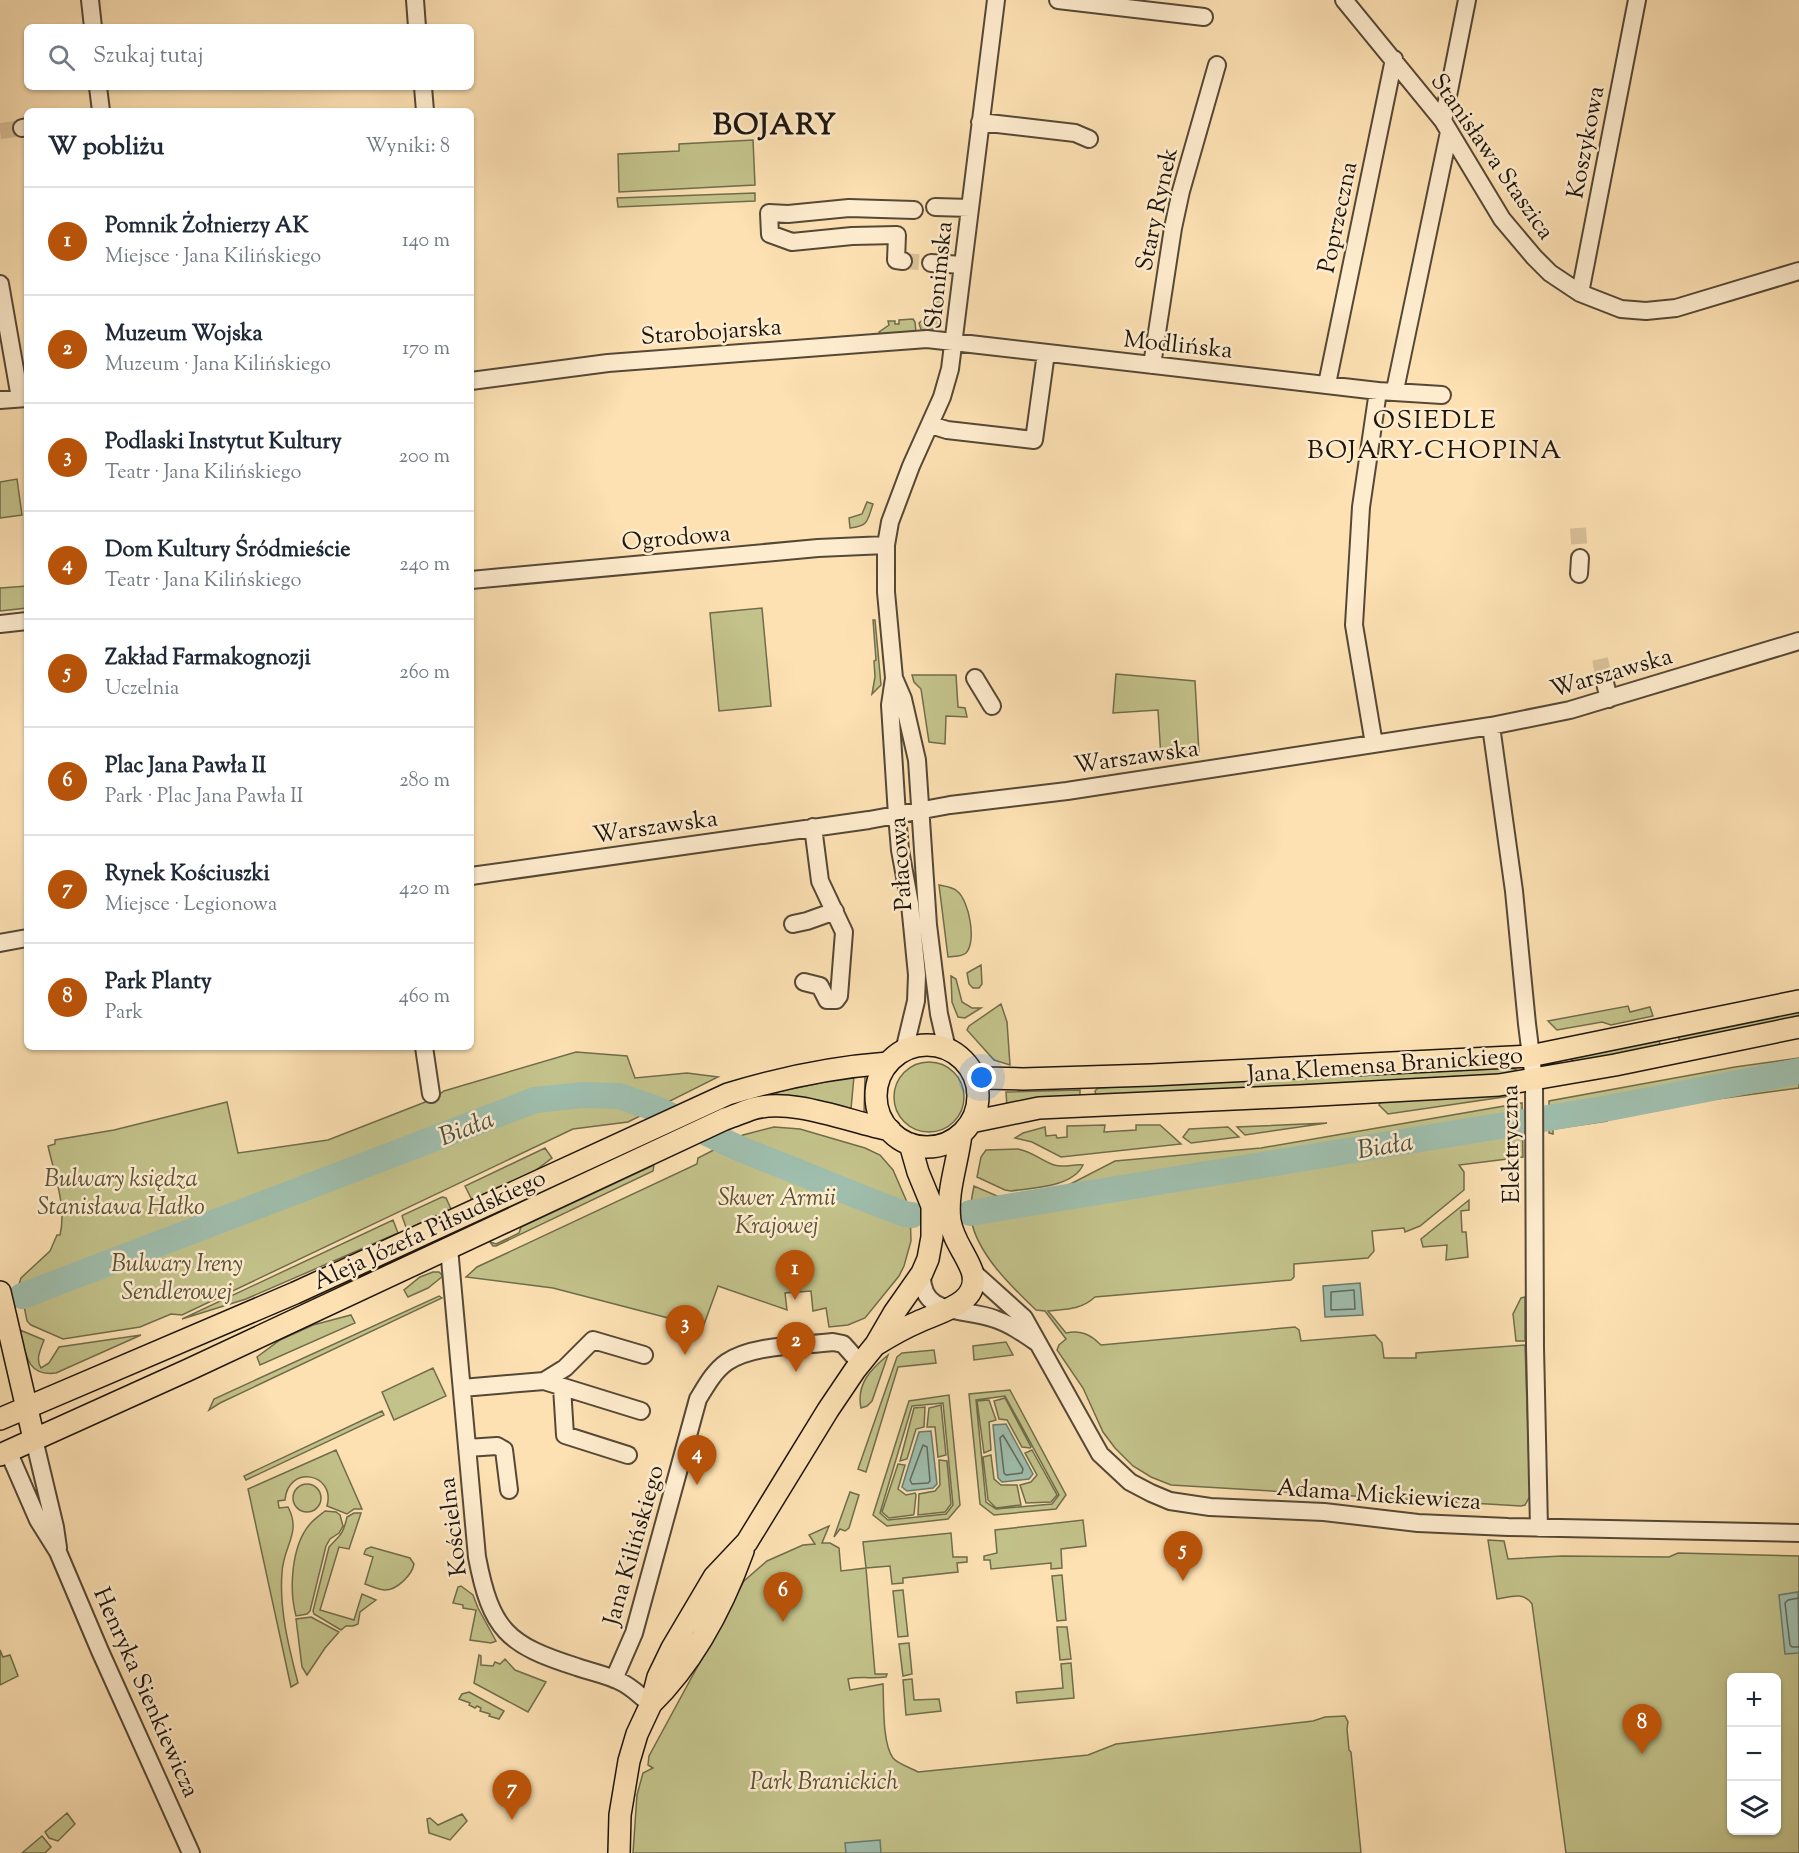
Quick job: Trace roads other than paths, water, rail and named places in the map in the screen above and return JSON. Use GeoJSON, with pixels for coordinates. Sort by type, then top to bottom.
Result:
{"type":"FeatureCollection","features":[{"type":"Feature","properties":{"kind":"main road","name":"Jana Klemensa Branickiego"},"geometry":{"type":"LineString","coordinates":[[974,1075],[1001,1079],[1088,1077],[1530,1056],[1799,1001]]}},
{"type":"Feature","properties":{"kind":"main road","name":"Jana Klemensa Branickiego"},"geometry":{"type":"LineString","coordinates":[[966,1128],[1039,1108],[1455,1088],[1534,1080],[1799,1027]]}},
{"type":"Feature","properties":{"kind":"main road"},"geometry":{"type":"LineString","coordinates":[[876,1344],[918,1322],[959,1305],[971,1290],[972,1271],[954,1235],[950,1218],[953,1178],[966,1128],[978,1099],[974,1075],[967,1064],[947,1049],[933,1045],[918,1046],[896,1057],[882,1073],[876,1097],[883,1120],[899,1138],[910,1144],[937,1146],[949,1142],[966,1128]]}},
{"type":"Feature","properties":{"kind":"main road","name":"Aleja Józefa Piłsudskiego"},"geometry":{"type":"LineString","coordinates":[[0,1419],[305,1288],[728,1094],[794,1077],[896,1057]]}},
{"type":"Feature","properties":{"kind":"main road"},"geometry":{"type":"LineString","coordinates":[[1088,1077],[1088,1106]]}},
{"type":"Feature","properties":{"kind":"main road","name":"Aleja Józefa Piłsudskiego"},"geometry":{"type":"LineString","coordinates":[[4,1453],[753,1108],[798,1107],[890,1130]]}},
{"type":"Feature","properties":{"kind":"main road"},"geometry":{"type":"LineString","coordinates":[[619,1853],[620,1815],[629,1761],[637,1734],[651,1704],[658,1677],[672,1648],[714,1577],[747,1542],[828,1410],[876,1344],[922,1273],[932,1236],[932,1206],[910,1144]]}},
{"type":"Feature","properties":{"kind":"main road","name":"Henryka Sienkiewicza"},"geometry":{"type":"LineString","coordinates":[[0,1292],[34,1439]]}},
{"type":"Feature","properties":{"kind":"main road","name":"Henryka Sienkiewicza"},"geometry":{"type":"LineString","coordinates":[[0,1424],[4,1453]]}},
{"type":"Feature","properties":{"kind":"street"},"geometry":{"type":"LineString","coordinates":[[90,0],[93,24]]}},
{"type":"Feature","properties":{"kind":"street"},"geometry":{"type":"LineString","coordinates":[[415,0],[417,24]]}},
{"type":"Feature","properties":{"kind":"street","name":"Słonimska"},"geometry":{"type":"LineString","coordinates":[[886,546],[890,522],[900,492],[931,424],[948,378],[955,342],[969,208],[996,0]]}},
{"type":"Feature","properties":{"kind":"street"},"geometry":{"type":"LineString","coordinates":[[1058,0],[1204,17]]}},
{"type":"Feature","properties":{"kind":"street","name":"Stanisława Staszica"},"geometry":{"type":"LineString","coordinates":[[1344,0],[1394,59],[1446,127],[1502,219],[1550,273],[1580,293],[1621,309],[1646,311],[1676,308],[1799,271]]}},
{"type":"Feature","properties":{"kind":"street"},"geometry":{"type":"LineString","coordinates":[[1395,390],[1446,127],[1467,0]]}},
{"type":"Feature","properties":{"kind":"street","name":"Koszykowa"},"geometry":{"type":"LineString","coordinates":[[1580,293],[1637,0]]}},
{"type":"Feature","properties":{"kind":"street","name":"Poprzeczna"},"geometry":{"type":"LineString","coordinates":[[1327,384],[1394,59]]}},
{"type":"Feature","properties":{"kind":"street","name":"Stary Rynek"},"geometry":{"type":"LineString","coordinates":[[1152,365],[1173,228],[1181,191],[1217,65]]}},
{"type":"Feature","properties":{"kind":"street"},"geometry":{"type":"LineString","coordinates":[[98,90],[101,108]]}},
{"type":"Feature","properties":{"kind":"street"},"geometry":{"type":"LineString","coordinates":[[423,90],[425,108]]}},
{"type":"Feature","properties":{"kind":"street"},"geometry":{"type":"LineString","coordinates":[[980,122],[1076,133],[1089,139]]}},
{"type":"Feature","properties":{"kind":"street"},"geometry":{"type":"LineString","coordinates":[[935,207],[969,208]]}},
{"type":"Feature","properties":{"kind":"street"},"geometry":{"type":"LineString","coordinates":[[903,261],[896,260],[897,235],[852,236],[792,242],[770,234],[768,213],[788,214],[849,208],[914,210]]}},
{"type":"Feature","properties":{"kind":"street"},"geometry":{"type":"LineString","coordinates":[[931,263],[963,265]]}},
{"type":"Feature","properties":{"kind":"street"},"geometry":{"type":"LineString","coordinates":[[0,400],[24,398],[1,290]]}},
{"type":"Feature","properties":{"kind":"street","name":"Starobojarska"},"geometry":{"type":"LineString","coordinates":[[474,381],[608,363],[927,339],[955,342]]}},
{"type":"Feature","properties":{"kind":"street","name":"Modlińska"},"geometry":{"type":"LineString","coordinates":[[955,342],[1378,390],[1442,395]]}},
{"type":"Feature","properties":{"kind":"street"},"geometry":{"type":"LineString","coordinates":[[931,424],[947,430],[1034,440],[1046,353]]}},
{"type":"Feature","properties":{"kind":"street"},"geometry":{"type":"LineString","coordinates":[[1374,744],[1354,625],[1361,507],[1378,390]]}},
{"type":"Feature","properties":{"kind":"street","name":"Ogrodowa"},"geometry":{"type":"LineString","coordinates":[[474,580],[818,548],[886,546]]}},
{"type":"Feature","properties":{"kind":"street","name":"Pałacowa"},"geometry":{"type":"LineString","coordinates":[[886,546],[886,592],[894,678],[890,705],[897,815],[900,850],[910,904],[917,975],[916,1001],[896,1057]]}},
{"type":"Feature","properties":{"kind":"street"},"geometry":{"type":"LineString","coordinates":[[0,624],[24,621]]}},
{"type":"Feature","properties":{"kind":"street","name":"Warszawska"},"geometry":{"type":"LineString","coordinates":[[474,876],[1077,789],[1539,718],[1607,691],[1799,641]]}},
{"type":"Feature","properties":{"kind":"street","name":"Pałacowa"},"geometry":{"type":"LineString","coordinates":[[894,678],[901,690],[917,760],[928,925],[937,1004],[947,1049]]}},
{"type":"Feature","properties":{"kind":"street"},"geometry":{"type":"LineString","coordinates":[[975,678],[992,706]]}},
{"type":"Feature","properties":{"kind":"street","name":"Elektryczna"},"geometry":{"type":"LineString","coordinates":[[1491,726],[1514,891],[1534,1080],[1535,1347],[1539,1528]]}},
{"type":"Feature","properties":{"kind":"street"},"geometry":{"type":"LineString","coordinates":[[804,982],[820,986],[826,1000],[836,1000],[839,996],[844,932],[820,881],[813,827]]}},
{"type":"Feature","properties":{"kind":"street"},"geometry":{"type":"LineString","coordinates":[[793,924],[835,911]]}},
{"type":"Feature","properties":{"kind":"street"},"geometry":{"type":"LineString","coordinates":[[0,943],[24,939]]}},
{"type":"Feature","properties":{"kind":"street"},"geometry":{"type":"LineString","coordinates":[[424,1050],[431,1094]]}},
{"type":"Feature","properties":{"kind":"street","name":"Kościelna"},"geometry":{"type":"LineString","coordinates":[[449,1248],[478,1565],[486,1596],[501,1625],[509,1635],[526,1648],[622,1682],[651,1704]]}},
{"type":"Feature","properties":{"kind":"street","name":"Adama Mickiewicza"},"geometry":{"type":"LineString","coordinates":[[972,1271],[1024,1318],[1100,1454],[1130,1482],[1170,1501],[1210,1507],[1324,1512],[1418,1523],[1539,1528],[1799,1533]]}},
{"type":"Feature","properties":{"kind":"street","name":"Adama Mickiewicza"},"geometry":{"type":"LineString","coordinates":[[922,1273],[921,1283],[924,1293],[931,1302],[940,1307],[995,1318],[1036,1343]]}},
{"type":"Feature","properties":{"kind":"street"},"geometry":{"type":"LineString","coordinates":[[544,1381],[566,1368],[593,1340],[644,1355]]}},
{"type":"Feature","properties":{"kind":"street","name":"Jana Kilińskiego"},"geometry":{"type":"LineString","coordinates":[[614,1679],[634,1633],[698,1399],[711,1378],[728,1362],[752,1351],[833,1342],[843,1344],[860,1363]]}},
{"type":"Feature","properties":{"kind":"street"},"geometry":{"type":"LineString","coordinates":[[462,1388],[544,1381],[641,1411]]}},
{"type":"Feature","properties":{"kind":"street"},"geometry":{"type":"LineString","coordinates":[[562,1387],[565,1435],[628,1455]]}},
{"type":"Feature","properties":{"kind":"street","name":"Henryka Sienkiewicza"},"geometry":{"type":"LineString","coordinates":[[34,1439],[55,1527],[58,1552]]}},
{"type":"Feature","properties":{"kind":"street"},"geometry":{"type":"LineString","coordinates":[[467,1449],[497,1446],[504,1450],[508,1490]]}},
{"type":"Feature","properties":{"kind":"street","name":"Henryka Sienkiewicza"},"geometry":{"type":"LineString","coordinates":[[4,1453],[38,1520],[58,1552],[100,1652],[191,1853]]}},
{"type":"Feature","properties":{"kind":"water"},"geometry":{"type":"Polygon","coordinates":[[[1360,1283],[1363,1315],[1325,1317],[1323,1286],[1360,1283]]]}},
{"type":"Feature","properties":{"kind":"water"},"geometry":{"type":"Polygon","coordinates":[[[1006,1424],[1033,1474],[1029,1479],[1002,1482],[998,1478],[993,1425],[1006,1424]]]}},
{"type":"Feature","properties":{"kind":"water"},"geometry":{"type":"Polygon","coordinates":[[[931,1431],[937,1484],[933,1488],[907,1491],[902,1487],[919,1432],[931,1431]]]}},
{"type":"Feature","properties":{"kind":"water"},"geometry":{"type":"Polygon","coordinates":[[[1798,1592],[1799,1653],[1785,1654],[1779,1595],[1798,1592]]]}},
{"type":"Feature","properties":{"kind":"water"},"geometry":{"type":"Polygon","coordinates":[[[880,1840],[881,1853],[846,1853],[845,1843],[880,1840]]]}},
{"type":"Feature","properties":{"kind":"waterway","name":"Biała"},"geometry":{"type":"LineString","coordinates":[[970,1213],[1609,1108],[1799,1071]]}},
{"type":"Feature","properties":{"kind":"waterway","name":"Biała"},"geometry":{"type":"LineString","coordinates":[[22,1296],[535,1100],[583,1095],[619,1096],[657,1109],[738,1148],[873,1202],[912,1215]]}},
{"type":"Feature","properties":{"kind":"tunnel"},"geometry":{"type":"LineString","coordinates":[[0,131],[22,128]]}},
{"type":"Feature","properties":{"kind":"tunnel"},"geometry":{"type":"LineString","coordinates":[[903,261],[931,263]]}},
{"type":"Feature","properties":{"kind":"tunnel"},"geometry":{"type":"LineString","coordinates":[[1578,528],[1580,558]]}},
{"type":"Feature","properties":{"kind":"tunnel"},"geometry":{"type":"LineString","coordinates":[[1600,659],[1605,683]]}},
{"type":"Feature","properties":{"kind":"place","name":"Pomnik Żołnierzy AK"},"geometry":{"type":"Point","coordinates":[795,1300]}},
{"type":"Feature","properties":{"kind":"place","name":"Podlaski Instytut Kultury"},"geometry":{"type":"Point","coordinates":[685,1355]}},
{"type":"Feature","properties":{"kind":"place","name":"Muzeum Wojska"},"geometry":{"type":"Point","coordinates":[796,1372]}},
{"type":"Feature","properties":{"kind":"place","name":"Dom Kultury Śródmieście"},"geometry":{"type":"Point","coordinates":[697,1485]}},
{"type":"Feature","properties":{"kind":"place","name":"Zakład Farmakognozji"},"geometry":{"type":"Point","coordinates":[1183,1581]}},
{"type":"Feature","properties":{"kind":"place","name":"Plac Jana Pawła II"},"geometry":{"type":"Point","coordinates":[783,1622]}},
{"type":"Feature","properties":{"kind":"place","name":"Park Planty"},"geometry":{"type":"Point","coordinates":[1642,1754]}},
{"type":"Feature","properties":{"kind":"place","name":"Rynek Kościuszki"},"geometry":{"type":"Point","coordinates":[512,1820]}},
{"type":"Feature","properties":{"kind":"district","name":"BOJARY"},"geometry":{"type":"Point","coordinates":[775,124]}},
{"type":"Feature","properties":{"kind":"district","name":"OSIEDLE BOJARY-CHOPINA"},"geometry":{"type":"Point","coordinates":[1435,434]}},
{"type":"Feature","properties":{"kind":"park label","name":"Bulwary księdza Stanisława Hałko"},"geometry":{"type":"Point","coordinates":[121,1192]}},
{"type":"Feature","properties":{"kind":"park label","name":"Skwer Armii Krajowej"},"geometry":{"type":"Point","coordinates":[777,1211]}},
{"type":"Feature","properties":{"kind":"park label","name":"Bulwary Ireny Sendlerowej"},"geometry":{"type":"Point","coordinates":[177,1277]}},
{"type":"Feature","properties":{"kind":"park label","name":"Park Branickich"},"geometry":{"type":"Point","coordinates":[824,1781]}}]}
